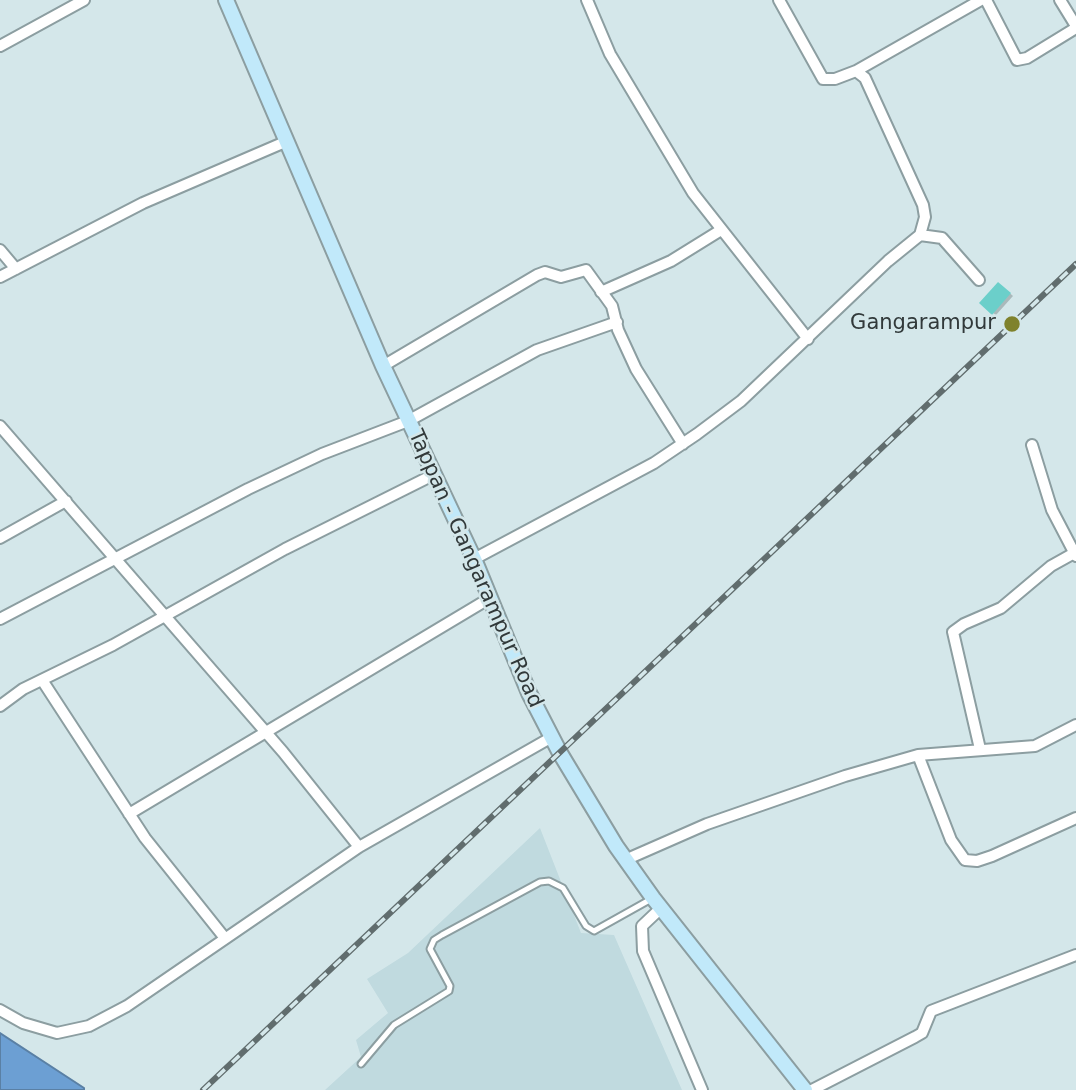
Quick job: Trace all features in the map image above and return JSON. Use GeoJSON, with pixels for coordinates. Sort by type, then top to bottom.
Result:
{"type":"FeatureCollection","features":[{"type":"Feature","properties":{"kind":"main road","name":"Tappan - Gangarampur Road"},"geometry":{"type":"LineString","coordinates":[[226,0],[383,366],[474,559],[529,693],[552,737],[625,860],[805,1090]]}},
{"type":"Feature","properties":{"kind":"street"},"geometry":{"type":"LineString","coordinates":[[0,46],[84,0]]}},
{"type":"Feature","properties":{"kind":"street"},"geometry":{"type":"LineString","coordinates":[[587,0],[610,54],[692,193],[808,339]]}},
{"type":"Feature","properties":{"kind":"street"},"geometry":{"type":"LineString","coordinates":[[779,0],[823,79],[835,79],[856,71],[983,0],[1017,60],[1027,58],[1076,27],[1060,0]]}},
{"type":"Feature","properties":{"kind":"street"},"geometry":{"type":"LineString","coordinates":[[474,559],[654,463],[741,401],[888,261],[920,235],[925,216],[919,194],[872,89],[856,71]]}},
{"type":"Feature","properties":{"kind":"street"},"geometry":{"type":"LineString","coordinates":[[0,277],[143,203],[285,142]]}},
{"type":"Feature","properties":{"kind":"street"},"geometry":{"type":"LineString","coordinates":[[601,292],[671,261],[721,230]]}},
{"type":"Feature","properties":{"kind":"street"},"geometry":{"type":"LineString","coordinates":[[920,235],[942,238],[979,280]]}},
{"type":"Feature","properties":{"kind":"street"},"geometry":{"type":"LineString","coordinates":[[0,250],[16,269]]}},
{"type":"Feature","properties":{"kind":"street"},"geometry":{"type":"LineString","coordinates":[[383,366],[545,272],[561,277],[586,270],[612,306],[636,369],[683,443]]}},
{"type":"Feature","properties":{"kind":"street"},"geometry":{"type":"LineString","coordinates":[[0,618],[114,556],[287,470],[408,421],[537,350],[617,322]]}},
{"type":"Feature","properties":{"kind":"street"},"geometry":{"type":"LineString","coordinates":[[0,426],[114,556],[359,847]]}},
{"type":"Feature","properties":{"kind":"street"},"geometry":{"type":"LineString","coordinates":[[0,446],[12,439]]}},
{"type":"Feature","properties":{"kind":"street"},"geometry":{"type":"LineString","coordinates":[[980,750],[953,632],[964,624],[1001,608],[1051,566],[1075,554],[1052,509],[1032,445]]}},
{"type":"Feature","properties":{"kind":"street"},"geometry":{"type":"LineString","coordinates":[[0,706],[42,680],[113,645],[285,549],[433,475]]}},
{"type":"Feature","properties":{"kind":"street"},"geometry":{"type":"LineString","coordinates":[[0,538],[66,501]]}},
{"type":"Feature","properties":{"kind":"street"},"geometry":{"type":"LineString","coordinates":[[129,814],[490,598]]}},
{"type":"Feature","properties":{"kind":"street"},"geometry":{"type":"LineString","coordinates":[[42,680],[129,814],[224,937]]}},
{"type":"Feature","properties":{"kind":"street"},"geometry":{"type":"LineString","coordinates":[[625,860],[718,820],[811,787],[918,755],[1035,746],[1076,725]]}},
{"type":"Feature","properties":{"kind":"street"},"geometry":{"type":"LineString","coordinates":[[0,1010],[41,1029],[57,1033],[74,1031],[127,1006],[359,847],[552,737]]}},
{"type":"Feature","properties":{"kind":"street"},"geometry":{"type":"LineString","coordinates":[[918,755],[951,840],[965,860],[977,861],[992,856],[1076,818]]}},
{"type":"Feature","properties":{"kind":"street"},"geometry":{"type":"LineString","coordinates":[[657,903],[642,926],[643,951],[702,1090]]}},
{"type":"Feature","properties":{"kind":"street"},"geometry":{"type":"LineString","coordinates":[[812,1090],[922,1033],[931,1012],[1076,955]]}},
{"type":"Feature","properties":{"kind":"lane"},"geometry":{"type":"LineString","coordinates":[[361,1064],[394,1025],[449,991],[450,986],[430,949],[434,940],[442,935],[540,883],[549,881],[563,888],[586,926],[594,931],[657,903]]}},
{"type":"Feature","properties":{"kind":"shaded area"},"geometry":{"type":"Polygon","coordinates":[[[540,828],[581,933],[614,935],[682,1090],[325,1090],[361,1057],[356,1040],[388,1013],[367,979],[408,953],[540,828]]]}},
{"type":"Feature","properties":{"kind":"water"},"geometry":{"type":"Polygon","coordinates":[[[0,1033],[84,1088],[84,1090],[0,1090],[0,1033]]]}},
{"type":"Feature","properties":{"kind":"building"},"geometry":{"type":"Polygon","coordinates":[[[998,282],[1011,293],[992,315],[979,303],[998,282]]]}},
{"type":"Feature","properties":{"kind":"railway"},"geometry":{"type":"LineString","coordinates":[[203,1090],[1076,264]]}},
{"type":"Feature","properties":{"kind":"place","name":"Gangarampur"},"geometry":{"type":"Point","coordinates":[1012,324]}}]}
